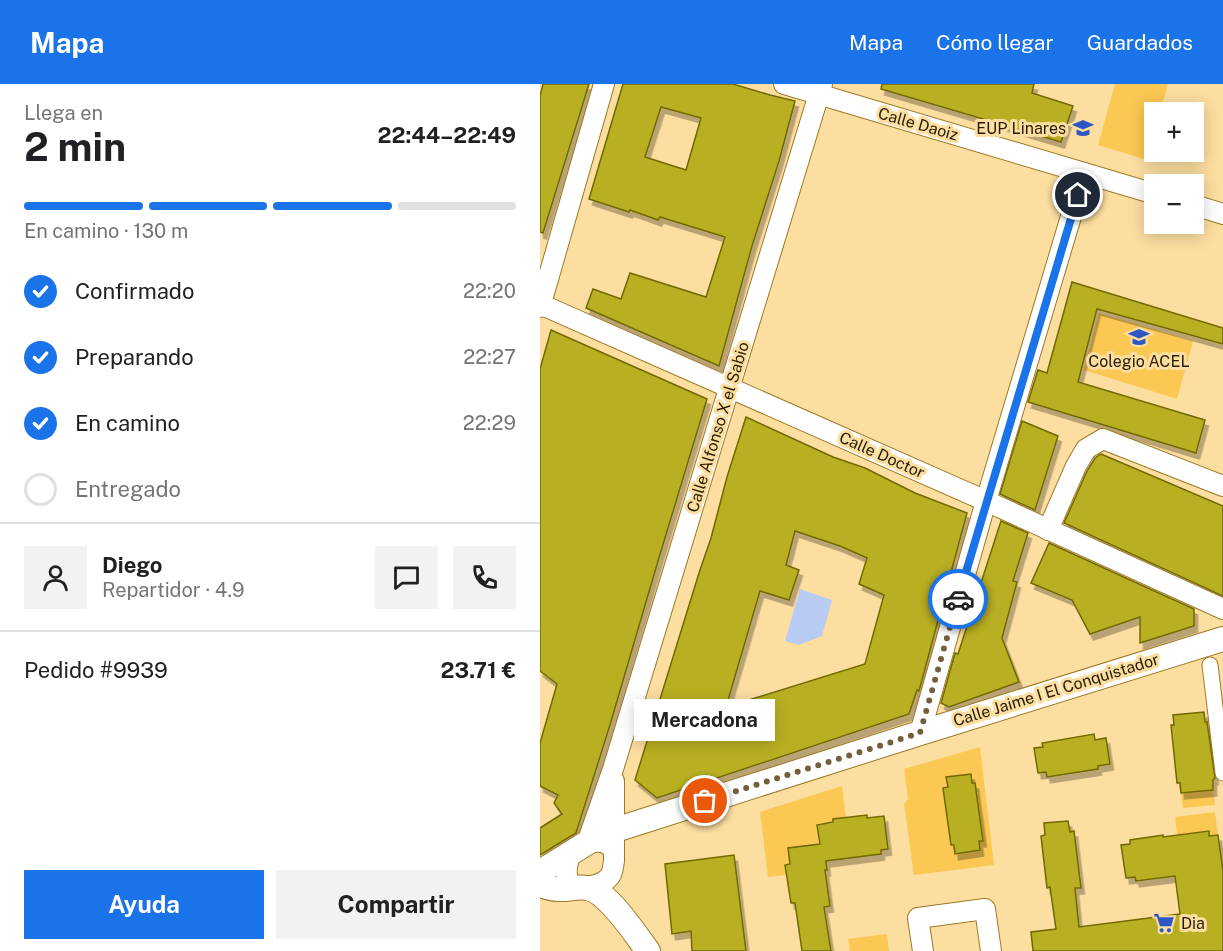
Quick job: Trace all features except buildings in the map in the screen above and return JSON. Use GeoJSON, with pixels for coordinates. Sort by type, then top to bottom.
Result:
{"type":"FeatureCollection","features":[{"type":"Feature","properties":{"kind":"street"},"geometry":{"type":"LineString","coordinates":[[540,305],[604,84]]}},
{"type":"Feature","properties":{"kind":"street","name":"Calle Daoiz"},"geometry":{"type":"LineString","coordinates":[[784,84],[820,89],[1144,191]]}},
{"type":"Feature","properties":{"kind":"street","name":"Calle Alfonso X el Sabio"},"geometry":{"type":"LineString","coordinates":[[613,770],[820,89]]}},
{"type":"Feature","properties":{"kind":"street"},"geometry":{"type":"LineString","coordinates":[[920,733],[986,501],[1084,173]]}},
{"type":"Feature","properties":{"kind":"street"},"geometry":{"type":"LineString","coordinates":[[1204,208],[1223,214]]}},
{"type":"Feature","properties":{"kind":"street","name":"Calle Doctor"},"geometry":{"type":"LineString","coordinates":[[540,305],[986,501],[1223,609]]}},
{"type":"Feature","properties":{"kind":"street"},"geometry":{"type":"LineString","coordinates":[[1048,530],[1076,466],[1086,449],[1103,439],[1223,486]]}},
{"type":"Feature","properties":{"kind":"street","name":"Calle Jaime I El Conquistador"},"geometry":{"type":"LineString","coordinates":[[540,872],[580,847],[614,850],[650,818],[1223,639]]}},
{"type":"Feature","properties":{"kind":"street"},"geometry":{"type":"LineString","coordinates":[[1210,665],[1223,773]]}},
{"type":"Feature","properties":{"kind":"street"},"geometry":{"type":"LineString","coordinates":[[613,770],[619,794],[625,803],[636,814],[650,818]]}},
{"type":"Feature","properties":{"kind":"street"},"geometry":{"type":"LineString","coordinates":[[554,889],[571,886],[568,881],[568,862],[580,847],[613,770]]}},
{"type":"Feature","properties":{"kind":"street"},"geometry":{"type":"LineString","coordinates":[[613,770],[613,879],[624,918]]}},
{"type":"Feature","properties":{"kind":"street"},"geometry":{"type":"LineString","coordinates":[[554,889],[599,884],[609,877],[614,850]]}},
{"type":"Feature","properties":{"kind":"street"},"geometry":{"type":"LineString","coordinates":[[554,889],[589,888],[597,891],[624,918],[648,951]]}},
{"type":"Feature","properties":{"kind":"street"},"geometry":{"type":"LineString","coordinates":[[923,951],[918,918],[985,909],[991,951]]}},
{"type":"Feature","properties":{"kind":"shaded area"},"geometry":{"type":"Polygon","coordinates":[[[1115,84],[1168,84],[1163,102],[1144,102],[1144,159],[1098,145],[1115,84]]]}},
{"type":"Feature","properties":{"kind":"shaded area"},"geometry":{"type":"Polygon","coordinates":[[[1099,313],[1193,341],[1177,399],[1084,370],[1099,313]]]}},
{"type":"Feature","properties":{"kind":"shaded area"},"geometry":{"type":"Polygon","coordinates":[[[980,747],[994,865],[914,875],[904,804],[908,799],[904,769],[980,747]]]}},
{"type":"Feature","properties":{"kind":"shaded area"},"geometry":{"type":"Polygon","coordinates":[[[842,786],[846,818],[833,819],[833,822],[817,825],[820,844],[788,848],[790,864],[785,865],[786,875],[768,877],[760,812],[842,786]]]}},
{"type":"Feature","properties":{"kind":"shaded area"},"geometry":{"type":"Polygon","coordinates":[[[1213,790],[1215,805],[1183,808],[1181,793],[1213,790]]]}},
{"type":"Feature","properties":{"kind":"shaded area"},"geometry":{"type":"Polygon","coordinates":[[[1215,812],[1218,835],[1209,836],[1209,831],[1177,835],[1175,817],[1215,812]]]}},
{"type":"Feature","properties":{"kind":"shaded area"},"geometry":{"type":"Polygon","coordinates":[[[887,934],[889,951],[850,951],[848,939],[887,934]]]}},
{"type":"Feature","properties":{"kind":"water"},"geometry":{"type":"Polygon","coordinates":[[[800,589],[832,600],[822,636],[799,645],[785,641],[800,589]]]}},
{"type":"Feature","properties":{"kind":"way so far"},"geometry":{"type":"LineString","coordinates":[[705,801],[920,733],[958,599]]}},
{"type":"Feature","properties":{"kind":"place","name":"EUP Linares"},"geometry":{"type":"Point","coordinates":[1083,128]}},
{"type":"Feature","properties":{"kind":"place","name":"Colegio ACEL"},"geometry":{"type":"Point","coordinates":[1139,337]}},
{"type":"Feature","properties":{"kind":"place","name":"Mercadona"},"geometry":{"type":"Point","coordinates":[705,801]}},
{"type":"Feature","properties":{"kind":"place","name":"Dia"},"geometry":{"type":"Point","coordinates":[1164,923]}},
{"type":"Feature","properties":{"kind":"route"},"geometry":{"type":"LineString","coordinates":[[958,599],[1078,195]]}}]}
